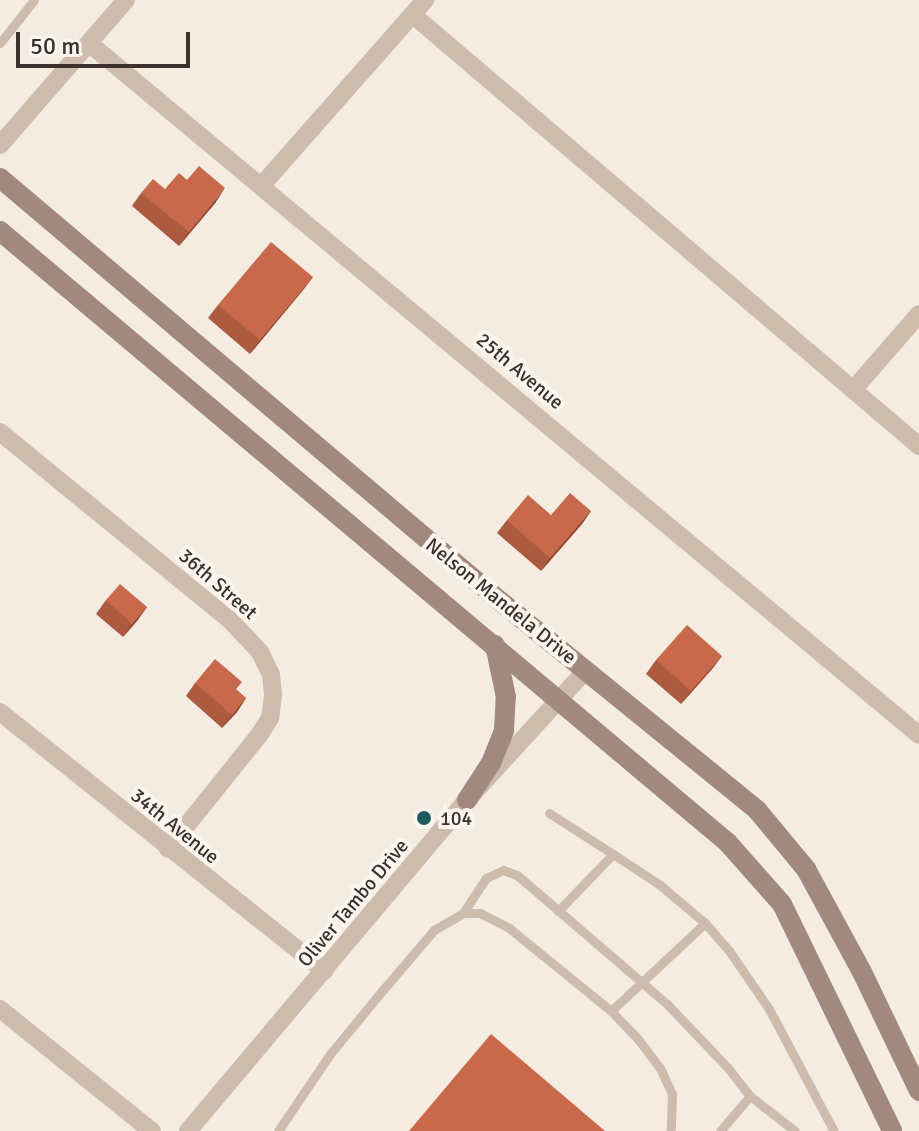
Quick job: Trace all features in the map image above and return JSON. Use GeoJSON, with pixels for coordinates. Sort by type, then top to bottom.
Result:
{"type":"FeatureCollection","features":[{"type":"Feature","properties":{"kind":"main road","name":"Nelson Mandela Drive"},"geometry":{"type":"LineString","coordinates":[[0,178],[487,591],[735,791],[781,836],[806,869],[840,929],[919,1091]]}},
{"type":"Feature","properties":{"kind":"main road","name":"Nelson Mandela Drive"},"geometry":{"type":"LineString","coordinates":[[0,231],[728,843],[782,904],[892,1131]]}},
{"type":"Feature","properties":{"kind":"main road"},"geometry":{"type":"LineString","coordinates":[[467,800],[491,763],[504,730],[506,697],[495,645]]}},
{"type":"Feature","properties":{"kind":"street"},"geometry":{"type":"LineString","coordinates":[[0,145],[126,0]]}},
{"type":"Feature","properties":{"kind":"street"},"geometry":{"type":"LineString","coordinates":[[262,185],[419,7],[919,446]]}},
{"type":"Feature","properties":{"kind":"street","name":"25th Avenue"},"geometry":{"type":"LineString","coordinates":[[90,44],[919,735]]}},
{"type":"Feature","properties":{"kind":"street"},"geometry":{"type":"LineString","coordinates":[[854,389],[919,314]]}},
{"type":"Feature","properties":{"kind":"street","name":"36th Street"},"geometry":{"type":"LineString","coordinates":[[0,432],[230,620],[260,652],[271,675],[273,695],[265,726],[168,849]]}},
{"type":"Feature","properties":{"kind":"street","name":"Oliver Tambo Drive"},"geometry":{"type":"LineString","coordinates":[[188,1131],[467,800],[586,670]]}},
{"type":"Feature","properties":{"kind":"street","name":"34th Avenue"},"geometry":{"type":"LineString","coordinates":[[0,712],[324,971]]}},
{"type":"Feature","properties":{"kind":"street"},"geometry":{"type":"LineString","coordinates":[[0,1009],[152,1131]]}},
{"type":"Feature","properties":{"kind":"lane"},"geometry":{"type":"LineString","coordinates":[[0,43],[34,0]]}},
{"type":"Feature","properties":{"kind":"lane"},"geometry":{"type":"LineString","coordinates":[[549,813],[660,885],[705,923],[769,1009],[834,1131]]}},
{"type":"Feature","properties":{"kind":"lane"},"geometry":{"type":"LineString","coordinates":[[558,911],[613,854]]}},
{"type":"Feature","properties":{"kind":"lane"},"geometry":{"type":"LineString","coordinates":[[278,1131],[330,1054],[434,930],[463,913],[480,883],[503,870],[517,875],[644,984],[699,1035],[750,1096],[795,1131]]}},
{"type":"Feature","properties":{"kind":"lane"},"geometry":{"type":"LineString","coordinates":[[463,913],[480,913],[509,928],[611,1011],[660,1068],[672,1094],[671,1131]]}},
{"type":"Feature","properties":{"kind":"lane"},"geometry":{"type":"LineString","coordinates":[[611,1011],[644,984],[705,923]]}},
{"type":"Feature","properties":{"kind":"lane"},"geometry":{"type":"LineString","coordinates":[[720,1131],[750,1096]]}},
{"type":"Feature","properties":{"kind":"building"},"geometry":{"type":"Polygon","coordinates":[[[199,166],[225,188],[189,232],[141,193],[153,179],[165,189],[179,173],[187,180],[199,166]]]}},
{"type":"Feature","properties":{"kind":"building"},"geometry":{"type":"Polygon","coordinates":[[[271,242],[313,277],[260,340],[218,305],[271,242]]]}},
{"type":"Feature","properties":{"kind":"building"},"geometry":{"type":"Polygon","coordinates":[[[570,493],[591,511],[550,558],[507,520],[528,495],[551,515],[570,493]]]}},
{"type":"Feature","properties":{"kind":"building"},"geometry":{"type":"Polygon","coordinates":[[[120,584],[147,607],[132,624],[106,600],[120,584]]]}},
{"type":"Feature","properties":{"kind":"building"},"geometry":{"type":"Polygon","coordinates":[[[687,625],[722,656],[691,691],[656,660],[687,625]]]}},
{"type":"Feature","properties":{"kind":"building"},"geometry":{"type":"Polygon","coordinates":[[[215,659],[242,682],[236,689],[246,698],[232,715],[195,683],[215,659]]]}},
{"type":"Feature","properties":{"kind":"building"},"geometry":{"type":"Polygon","coordinates":[[[491,1034],[605,1131],[409,1131],[491,1034]]]}},
{"type":"Feature","properties":{"kind":"place","name":"104"},"geometry":{"type":"Point","coordinates":[424,818]}}]}
